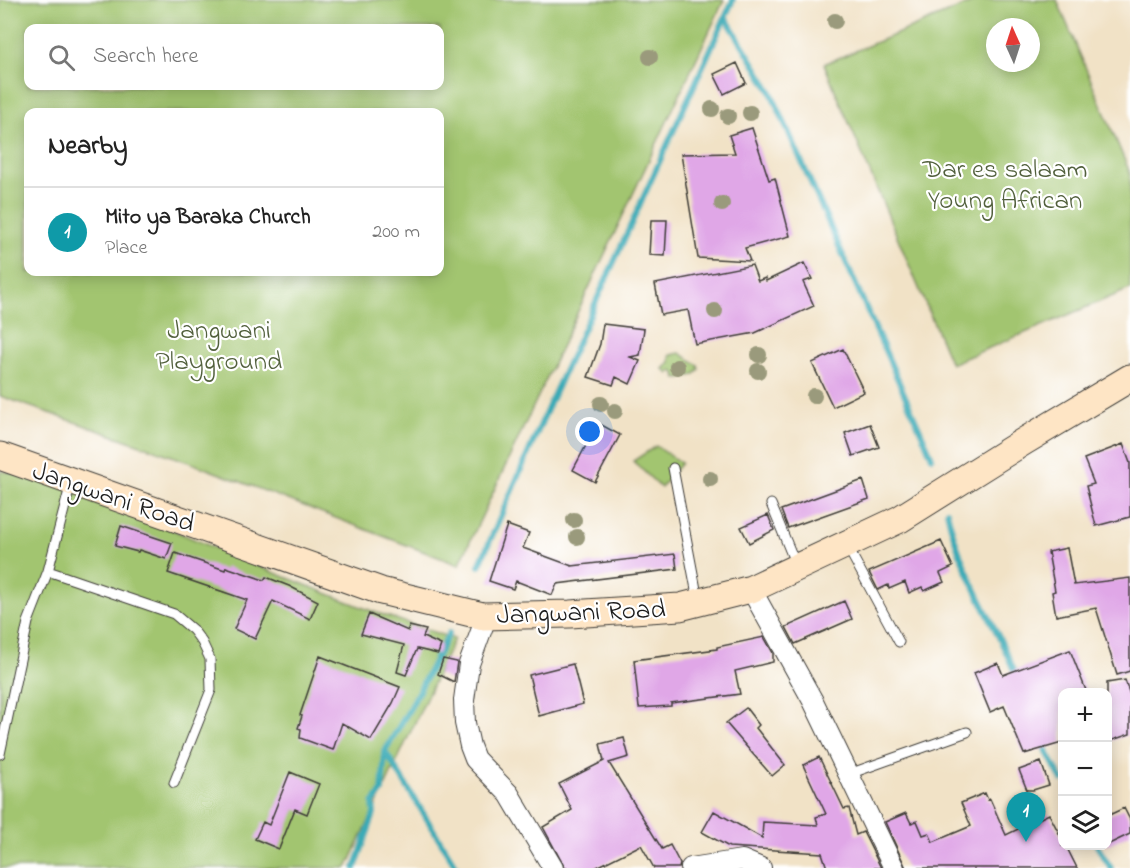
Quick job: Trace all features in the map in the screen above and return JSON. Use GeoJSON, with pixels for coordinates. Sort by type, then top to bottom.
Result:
{"type":"FeatureCollection","features":[{"type":"Feature","properties":{"kind":"street","name":"Jangwani Road"},"geometry":{"type":"LineString","coordinates":[[0,456],[381,591],[483,616],[570,614],[680,607],[751,589],[900,519],[1130,378]]}},
{"type":"Feature","properties":{"kind":"street"},"geometry":{"type":"LineString","coordinates":[[751,589],[813,701],[894,868]]}},
{"type":"Feature","properties":{"kind":"street"},"geometry":{"type":"LineString","coordinates":[[483,616],[483,626],[469,664],[464,700],[465,723],[470,746],[475,759],[508,794],[553,868]]}},
{"type":"Feature","properties":{"kind":"street"},"geometry":{"type":"LineString","coordinates":[[691,868],[742,860],[761,868]]}},
{"type":"Feature","properties":{"kind":"lane"},"geometry":{"type":"LineString","coordinates":[[673,468],[699,602]]}},
{"type":"Feature","properties":{"kind":"lane"},"geometry":{"type":"LineString","coordinates":[[0,754],[28,622],[48,571],[72,481]]}},
{"type":"Feature","properties":{"kind":"lane"},"geometry":{"type":"LineString","coordinates":[[771,504],[797,567]]}},
{"type":"Feature","properties":{"kind":"lane"},"geometry":{"type":"LineString","coordinates":[[846,544],[899,642]]}},
{"type":"Feature","properties":{"kind":"lane"},"geometry":{"type":"LineString","coordinates":[[48,571],[174,614],[188,625],[202,642],[210,659],[212,690],[174,783]]}},
{"type":"Feature","properties":{"kind":"lane"},"geometry":{"type":"LineString","coordinates":[[849,774],[967,732]]}},
{"type":"Feature","properties":{"kind":"green space","name":"Jangwani Playground"},"geometry":{"type":"Polygon","coordinates":[[[0,0],[724,0],[459,565],[186,461],[0,396],[0,0]]]}},
{"type":"Feature","properties":{"kind":"green space","name":"Dar es salaam Young African"},"geometry":{"type":"Polygon","coordinates":[[[978,0],[1057,0],[1130,173],[1130,289],[951,364],[824,64],[978,0]]]}},
{"type":"Feature","properties":{"kind":"green space"},"geometry":{"type":"Polygon","coordinates":[[[680,353],[698,365],[699,370],[694,375],[676,379],[675,373],[672,371],[669,374],[664,369],[670,362],[670,355],[680,353]]]}},
{"type":"Feature","properties":{"kind":"green space"},"geometry":{"type":"Polygon","coordinates":[[[656,446],[681,463],[661,488],[633,461],[656,446]]]}},
{"type":"Feature","properties":{"kind":"green space"},"geometry":{"type":"Polygon","coordinates":[[[0,471],[59,481],[247,562],[372,611],[454,639],[347,868],[0,868],[0,471]]]}},
{"type":"Feature","properties":{"kind":"building"},"geometry":{"type":"Polygon","coordinates":[[[737,63],[746,83],[724,94],[714,74],[737,63]]]}},
{"type":"Feature","properties":{"kind":"building"},"geometry":{"type":"Polygon","coordinates":[[[752,128],[769,180],[775,178],[790,236],[745,248],[750,261],[698,258],[681,154],[735,153],[729,135],[752,128]]]}},
{"type":"Feature","properties":{"kind":"building"},"geometry":{"type":"Polygon","coordinates":[[[651,220],[667,220],[665,256],[649,255],[651,220]]]}},
{"type":"Feature","properties":{"kind":"building"},"geometry":{"type":"Polygon","coordinates":[[[804,263],[812,279],[803,282],[814,306],[755,333],[695,344],[688,310],[661,315],[655,284],[752,265],[758,281],[765,278],[766,281],[804,263]]]}},
{"type":"Feature","properties":{"kind":"building"},"geometry":{"type":"Polygon","coordinates":[[[603,324],[644,329],[640,355],[630,357],[640,361],[630,384],[616,377],[613,385],[588,377],[600,344],[603,324]]]}},
{"type":"Feature","properties":{"kind":"building"},"geometry":{"type":"Polygon","coordinates":[[[843,349],[864,392],[833,407],[812,363],[843,349]]]}},
{"type":"Feature","properties":{"kind":"building"},"geometry":{"type":"Polygon","coordinates":[[[598,423],[620,435],[595,482],[573,470],[598,423]]]}},
{"type":"Feature","properties":{"kind":"building"},"geometry":{"type":"Polygon","coordinates":[[[870,424],[879,447],[853,456],[845,433],[870,424]]]}},
{"type":"Feature","properties":{"kind":"building"},"geometry":{"type":"Polygon","coordinates":[[[1123,444],[1130,463],[1130,517],[1096,526],[1086,486],[1094,484],[1084,459],[1123,444]]]}},
{"type":"Feature","properties":{"kind":"building"},"geometry":{"type":"Polygon","coordinates":[[[863,480],[869,499],[788,528],[781,510],[863,480]]]}},
{"type":"Feature","properties":{"kind":"building"},"geometry":{"type":"Polygon","coordinates":[[[768,515],[774,530],[749,543],[741,527],[768,515]]]}},
{"type":"Feature","properties":{"kind":"building"},"geometry":{"type":"Polygon","coordinates":[[[507,525],[529,533],[523,548],[572,566],[675,554],[677,569],[557,584],[552,595],[516,581],[513,589],[489,581],[507,525]]]}},
{"type":"Feature","properties":{"kind":"building"},"geometry":{"type":"Polygon","coordinates":[[[121,526],[172,543],[166,559],[139,550],[138,552],[115,546],[121,526]]]}},
{"type":"Feature","properties":{"kind":"building"},"geometry":{"type":"Polygon","coordinates":[[[941,541],[953,567],[940,573],[944,582],[924,591],[922,587],[909,593],[905,582],[889,589],[888,585],[878,590],[869,572],[941,541]]]}},
{"type":"Feature","properties":{"kind":"building"},"geometry":{"type":"Polygon","coordinates":[[[1067,548],[1074,585],[1130,578],[1130,671],[1117,675],[1096,608],[1056,616],[1052,592],[1055,591],[1048,552],[1067,548]]]}},
{"type":"Feature","properties":{"kind":"building"},"geometry":{"type":"Polygon","coordinates":[[[175,553],[225,570],[226,567],[264,580],[266,577],[318,601],[310,619],[273,601],[255,639],[234,629],[247,600],[168,573],[175,553]]]}},
{"type":"Feature","properties":{"kind":"building"},"geometry":{"type":"Polygon","coordinates":[[[844,601],[852,619],[795,644],[786,627],[844,601]]]}},
{"type":"Feature","properties":{"kind":"building"},"geometry":{"type":"Polygon","coordinates":[[[369,614],[408,631],[409,626],[426,630],[423,637],[441,645],[438,654],[417,649],[406,675],[397,672],[404,645],[361,634],[369,614]]]}},
{"type":"Feature","properties":{"kind":"building"},"geometry":{"type":"Polygon","coordinates":[[[764,637],[773,653],[773,662],[735,671],[740,694],[671,703],[671,706],[639,708],[634,660],[717,649],[717,647],[764,637]]]}},
{"type":"Feature","properties":{"kind":"building"},"geometry":{"type":"Polygon","coordinates":[[[1070,650],[1085,688],[1058,688],[1058,744],[1024,754],[1004,706],[990,712],[974,673],[998,663],[1003,675],[1070,650]]]}},
{"type":"Feature","properties":{"kind":"building"},"geometry":{"type":"Polygon","coordinates":[[[320,656],[400,687],[371,740],[342,723],[333,750],[300,738],[301,729],[298,728],[302,716],[300,715],[320,656]]]}},
{"type":"Feature","properties":{"kind":"building"},"geometry":{"type":"Polygon","coordinates":[[[443,659],[457,662],[454,682],[438,674],[443,659]]]}},
{"type":"Feature","properties":{"kind":"building"},"geometry":{"type":"Polygon","coordinates":[[[573,664],[583,704],[539,716],[529,675],[573,664]]]}},
{"type":"Feature","properties":{"kind":"building"},"geometry":{"type":"Polygon","coordinates":[[[1125,680],[1130,695],[1130,734],[1112,740],[1112,688],[1107,688],[1107,683],[1125,680]]]}},
{"type":"Feature","properties":{"kind":"building"},"geometry":{"type":"Polygon","coordinates":[[[746,708],[759,725],[756,728],[785,765],[772,776],[726,723],[746,708]]]}},
{"type":"Feature","properties":{"kind":"building"},"geometry":{"type":"Polygon","coordinates":[[[624,738],[629,757],[609,763],[662,849],[670,845],[680,864],[679,868],[654,868],[641,845],[595,868],[565,868],[543,827],[572,810],[559,784],[604,761],[600,744],[624,738]]]}},
{"type":"Feature","properties":{"kind":"building"},"geometry":{"type":"Polygon","coordinates":[[[819,757],[844,809],[849,808],[856,835],[863,832],[881,868],[827,868],[822,853],[729,847],[702,832],[714,811],[762,838],[763,822],[818,825],[816,817],[826,814],[803,765],[819,757]]]}},
{"type":"Feature","properties":{"kind":"building"},"geometry":{"type":"Polygon","coordinates":[[[1041,762],[1049,785],[1027,790],[1019,770],[1041,762]]]}},
{"type":"Feature","properties":{"kind":"building"},"geometry":{"type":"Polygon","coordinates":[[[290,772],[319,784],[307,814],[295,809],[279,849],[255,839],[263,822],[269,825],[290,772]]]}},
{"type":"Feature","properties":{"kind":"building"},"geometry":{"type":"Polygon","coordinates":[[[985,793],[1006,835],[1049,814],[1058,831],[1058,850],[1068,850],[1077,868],[906,868],[885,822],[906,813],[911,823],[917,821],[923,835],[929,833],[933,842],[971,826],[961,803],[985,793]]]}},
{"type":"Feature","properties":{"kind":"building"},"geometry":{"type":"Polygon","coordinates":[[[1124,808],[1130,820],[1130,834],[1112,843],[1112,814],[1124,808]]]}},
{"type":"Feature","properties":{"kind":"waterway"},"geometry":{"type":"LineString","coordinates":[[479,566],[554,394],[733,0]]}},
{"type":"Feature","properties":{"kind":"waterway"},"geometry":{"type":"LineString","coordinates":[[726,18],[770,90],[932,457]]}},
{"type":"Feature","properties":{"kind":"waterway"},"geometry":{"type":"LineString","coordinates":[[947,511],[960,555],[1017,678]]}},
{"type":"Feature","properties":{"kind":"waterway"},"geometry":{"type":"LineString","coordinates":[[355,868],[374,814],[373,803],[382,791],[385,751],[449,633]]}},
{"type":"Feature","properties":{"kind":"waterway"},"geometry":{"type":"LineString","coordinates":[[1041,741],[1058,773]]}},
{"type":"Feature","properties":{"kind":"waterway"},"geometry":{"type":"LineString","coordinates":[[385,751],[457,868]]}},
{"type":"Feature","properties":{"kind":"waterway"},"geometry":{"type":"LineString","coordinates":[[1100,850],[1111,868]]}},
{"type":"Feature","properties":{"kind":"place","name":"Mito ya Baraka Church"},"geometry":{"type":"Point","coordinates":[1026,842]}}]}
